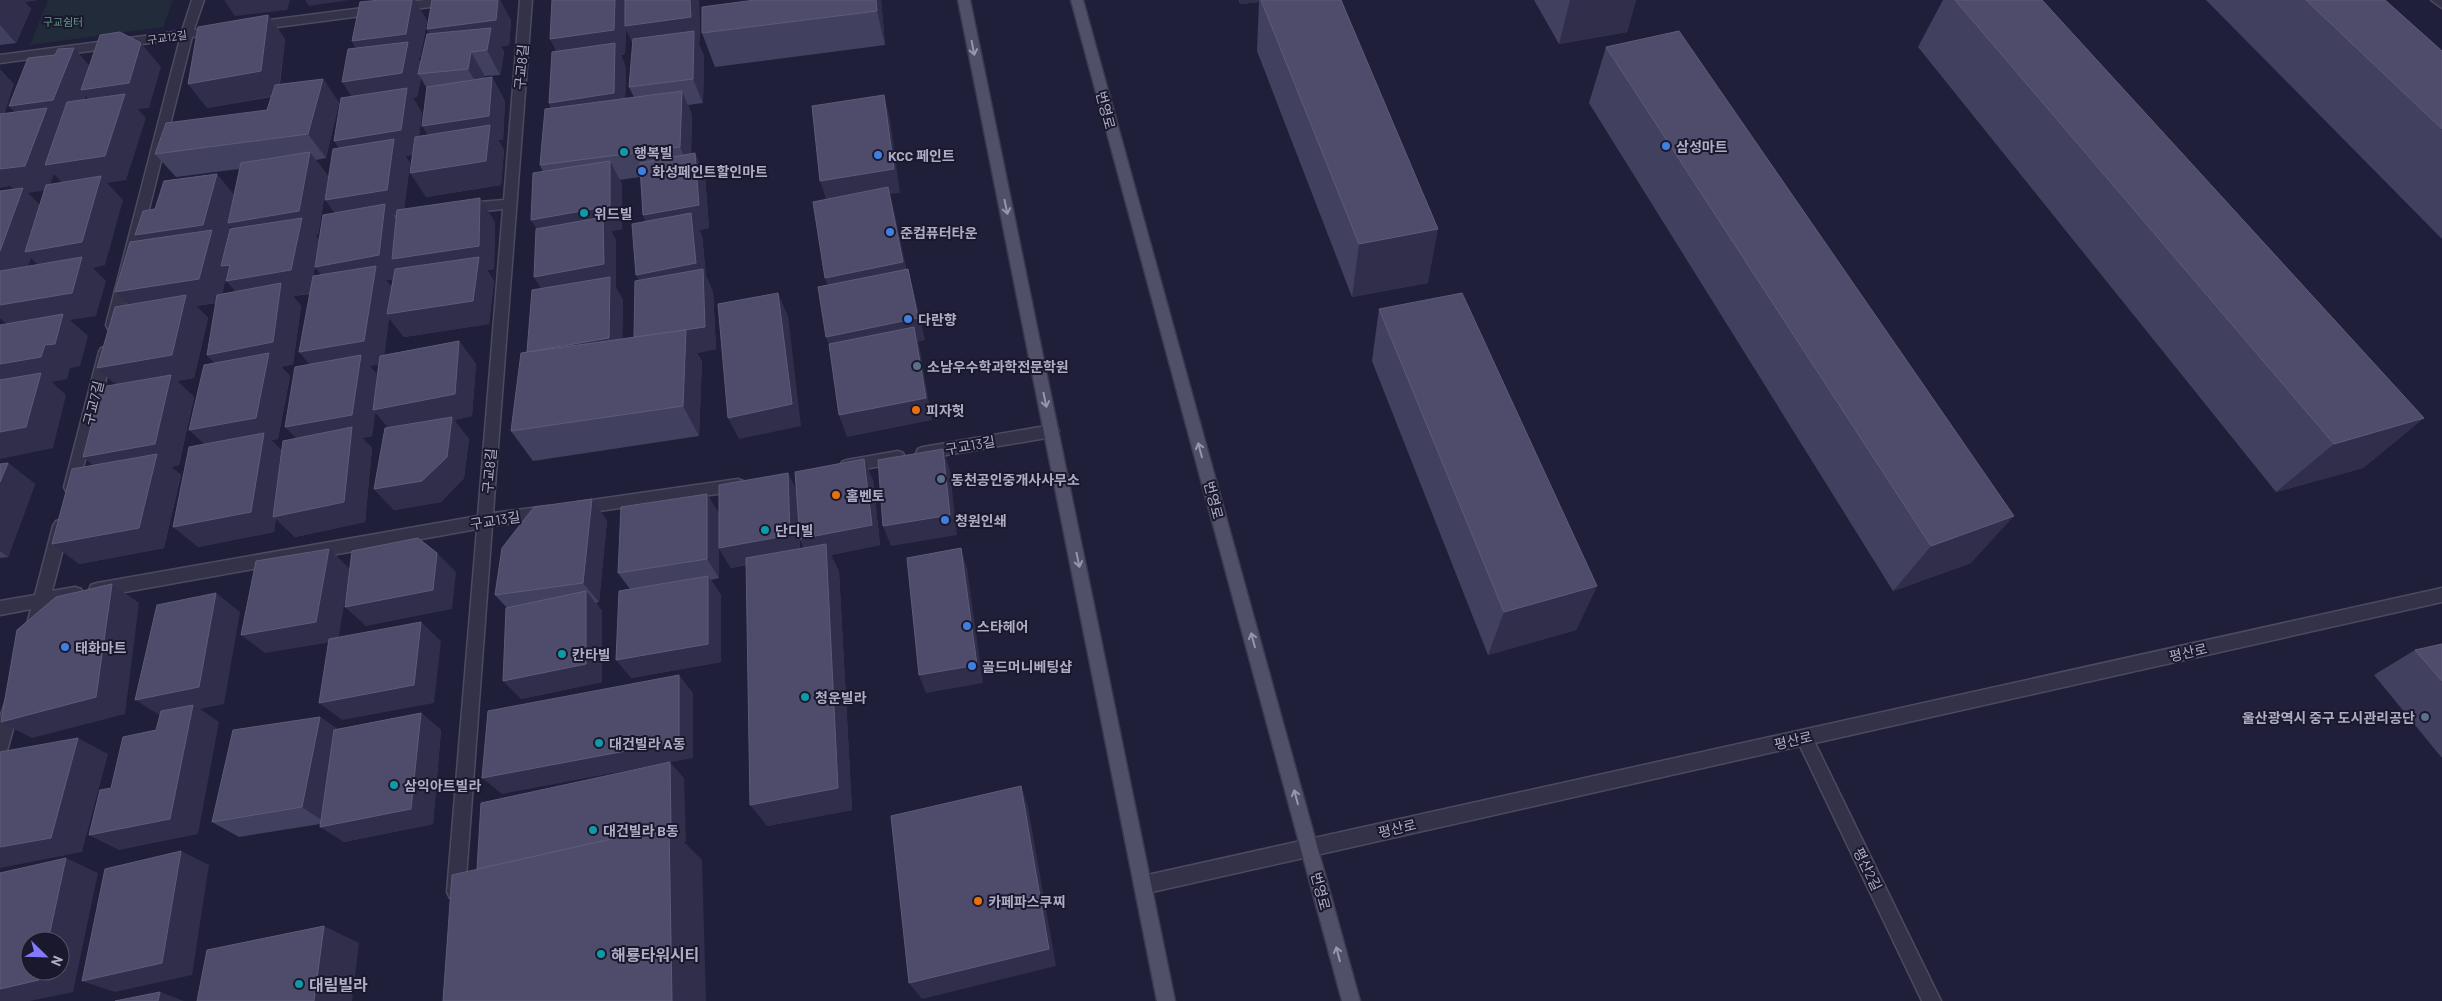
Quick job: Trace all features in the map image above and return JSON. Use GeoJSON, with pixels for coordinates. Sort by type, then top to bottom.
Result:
{"type":"FeatureCollection","features":[{"type":"Feature","properties":{"kind":"main road"},"geometry":{"type":"LineString","coordinates":[[964,0],[1166,1001]]}},
{"type":"Feature","properties":{"kind":"main road","name":"번영로"},"geometry":{"type":"LineString","coordinates":[[1077,0],[1351,1001]]}},
{"type":"Feature","properties":{"kind":"street","name":"구교7길"},"geometry":{"type":"LineString","coordinates":[[29,646],[66,509],[187,34],[198,0]]}},
{"type":"Feature","properties":{"kind":"street"},"geometry":{"type":"LineString","coordinates":[[246,26],[453,0]]}},
{"type":"Feature","properties":{"kind":"street","name":"구교8길"},"geometry":{"type":"LineString","coordinates":[[455,903],[526,0]]}},
{"type":"Feature","properties":{"kind":"street"},"geometry":{"type":"LineString","coordinates":[[2437,0],[2442,4]]}},
{"type":"Feature","properties":{"kind":"street","name":"구교12길"},"geometry":{"type":"LineString","coordinates":[[0,59],[207,32]]}},
{"type":"Feature","properties":{"kind":"street"},"geometry":{"type":"LineString","coordinates":[[453,210],[510,204]]}},
{"type":"Feature","properties":{"kind":"street","name":"구교13길"},"geometry":{"type":"LineString","coordinates":[[830,469],[1052,431]]}},
{"type":"Feature","properties":{"kind":"street","name":"구교13길"},"geometry":{"type":"LineString","coordinates":[[0,608],[485,521],[754,482]]}},
{"type":"Feature","properties":{"kind":"street","name":"평산로"},"geometry":{"type":"LineString","coordinates":[[1143,885],[2442,595]]}},
{"type":"Feature","properties":{"kind":"street"},"geometry":{"type":"LineString","coordinates":[[0,747],[16,692]]}},
{"type":"Feature","properties":{"kind":"street","name":"평산2길"},"geometry":{"type":"LineString","coordinates":[[1804,737],[1932,1001]]}},
{"type":"Feature","properties":{"kind":"green space","name":"구교쉼터"},"geometry":{"type":"Polygon","coordinates":[[[48,0],[173,0],[163,27],[30,45],[48,0]]]}},
{"type":"Feature","properties":{"kind":"building"},"geometry":{"type":"Polygon","coordinates":[[[412,0],[406,34],[352,41],[360,2],[412,0]]]}},
{"type":"Feature","properties":{"kind":"building"},"geometry":{"type":"Polygon","coordinates":[[[432,0],[498,0],[496,20],[427,29],[432,0]]]}},
{"type":"Feature","properties":{"kind":"building"},"geometry":{"type":"Polygon","coordinates":[[[552,0],[615,0],[614,30],[550,39],[552,0]]]}},
{"type":"Feature","properties":{"kind":"building"},"geometry":{"type":"Polygon","coordinates":[[[625,0],[690,0],[691,17],[625,26],[625,0]]]}},
{"type":"Feature","properties":{"kind":"building"},"geometry":{"type":"Polygon","coordinates":[[[755,0],[876,0],[877,11],[702,33],[702,7],[755,0]]]}},
{"type":"Feature","properties":{"kind":"building"},"geometry":{"type":"Polygon","coordinates":[[[1261,0],[1341,0],[1438,229],[1359,244],[1261,0]]]}},
{"type":"Feature","properties":{"kind":"building"},"geometry":{"type":"Polygon","coordinates":[[[1955,0],[2042,0],[2424,418],[2334,444],[1955,0]]]}},
{"type":"Feature","properties":{"kind":"building"},"geometry":{"type":"Polygon","coordinates":[[[2306,0],[2385,0],[2442,51],[2442,129],[2306,0]]]}},
{"type":"Feature","properties":{"kind":"building"},"geometry":{"type":"Polygon","coordinates":[[[268,15],[261,71],[188,84],[198,27],[268,15]]]}},
{"type":"Feature","properties":{"kind":"building"},"geometry":{"type":"Polygon","coordinates":[[[491,28],[487,50],[471,52],[468,69],[418,74],[427,34],[491,28]]]}},
{"type":"Feature","properties":{"kind":"building"},"geometry":{"type":"Polygon","coordinates":[[[694,31],[693,79],[629,87],[633,39],[694,31]]]}},
{"type":"Feature","properties":{"kind":"building"},"geometry":{"type":"Polygon","coordinates":[[[1679,31],[2014,516],[1931,546],[1606,47],[1679,31]]]}},
{"type":"Feature","properties":{"kind":"building"},"geometry":{"type":"Polygon","coordinates":[[[120,32],[141,43],[129,83],[81,90],[100,35],[120,32]]]}},
{"type":"Feature","properties":{"kind":"building"},"geometry":{"type":"Polygon","coordinates":[[[408,42],[402,73],[342,82],[348,49],[408,42]]]}},
{"type":"Feature","properties":{"kind":"building"},"geometry":{"type":"Polygon","coordinates":[[[615,43],[614,93],[549,103],[552,52],[615,43]]]}},
{"type":"Feature","properties":{"kind":"building"},"geometry":{"type":"Polygon","coordinates":[[[74,48],[53,100],[9,106],[28,58],[55,55],[58,49],[74,48]]]}},
{"type":"Feature","properties":{"kind":"building"},"geometry":{"type":"Polygon","coordinates":[[[492,77],[489,116],[422,126],[427,87],[492,77]]]}},
{"type":"Feature","properties":{"kind":"building"},"geometry":{"type":"Polygon","coordinates":[[[323,79],[308,134],[155,154],[166,123],[267,110],[275,85],[323,79]]]}},
{"type":"Feature","properties":{"kind":"building"},"geometry":{"type":"Polygon","coordinates":[[[407,88],[401,130],[334,141],[341,98],[407,88]]]}},
{"type":"Feature","properties":{"kind":"building"},"geometry":{"type":"Polygon","coordinates":[[[682,91],[680,147],[540,165],[545,109],[682,91]]]}},
{"type":"Feature","properties":{"kind":"building"},"geometry":{"type":"Polygon","coordinates":[[[125,94],[105,156],[45,165],[67,102],[125,94]]]}},
{"type":"Feature","properties":{"kind":"building"},"geometry":{"type":"Polygon","coordinates":[[[884,95],[894,169],[820,181],[812,106],[884,95]]]}},
{"type":"Feature","properties":{"kind":"building"},"geometry":{"type":"Polygon","coordinates":[[[47,108],[25,166],[0,169],[0,114],[47,108]]]}},
{"type":"Feature","properties":{"kind":"building"},"geometry":{"type":"Polygon","coordinates":[[[490,125],[486,161],[410,173],[415,137],[490,125]]]}},
{"type":"Feature","properties":{"kind":"building"},"geometry":{"type":"Polygon","coordinates":[[[394,139],[387,190],[325,200],[333,149],[394,139]]]}},
{"type":"Feature","properties":{"kind":"building"},"geometry":{"type":"Polygon","coordinates":[[[310,152],[299,211],[228,223],[241,163],[310,152]]]}},
{"type":"Feature","properties":{"kind":"building"},"geometry":{"type":"Polygon","coordinates":[[[695,153],[699,205],[643,215],[640,163],[695,153]]]}},
{"type":"Feature","properties":{"kind":"building"},"geometry":{"type":"Polygon","coordinates":[[[610,161],[610,206],[531,220],[533,173],[610,161]]]}},
{"type":"Feature","properties":{"kind":"building"},"geometry":{"type":"Polygon","coordinates":[[[217,174],[203,225],[135,235],[143,211],[155,209],[164,181],[217,174]]]}},
{"type":"Feature","properties":{"kind":"building"},"geometry":{"type":"Polygon","coordinates":[[[101,176],[82,242],[25,252],[46,185],[101,176]]]}},
{"type":"Feature","properties":{"kind":"building"},"geometry":{"type":"Polygon","coordinates":[[[888,187],[903,262],[825,278],[813,202],[888,187]]]}},
{"type":"Feature","properties":{"kind":"building"},"geometry":{"type":"Polygon","coordinates":[[[23,188],[0,251],[0,191],[23,188]]]}},
{"type":"Feature","properties":{"kind":"building"},"geometry":{"type":"Polygon","coordinates":[[[480,198],[479,246],[392,259],[397,210],[480,198]]]}},
{"type":"Feature","properties":{"kind":"building"},"geometry":{"type":"Polygon","coordinates":[[[385,204],[379,255],[315,267],[323,215],[385,204]]]}},
{"type":"Feature","properties":{"kind":"building"},"geometry":{"type":"Polygon","coordinates":[[[691,213],[696,263],[636,275],[632,224],[691,213]]]}},
{"type":"Feature","properties":{"kind":"building"},"geometry":{"type":"Polygon","coordinates":[[[603,217],[604,264],[534,277],[536,229],[603,217]]]}},
{"type":"Feature","properties":{"kind":"building"},"geometry":{"type":"Polygon","coordinates":[[[302,218],[291,270],[226,281],[230,265],[221,266],[230,229],[302,218]]]}},
{"type":"Feature","properties":{"kind":"building"},"geometry":{"type":"Polygon","coordinates":[[[212,230],[199,279],[115,292],[130,242],[212,230]]]}},
{"type":"Feature","properties":{"kind":"building"},"geometry":{"type":"Polygon","coordinates":[[[82,257],[72,293],[0,305],[0,271],[82,257]]]}},
{"type":"Feature","properties":{"kind":"building"},"geometry":{"type":"Polygon","coordinates":[[[479,257],[473,301],[387,314],[395,269],[479,257]]]}},
{"type":"Feature","properties":{"kind":"building"},"geometry":{"type":"Polygon","coordinates":[[[376,266],[364,341],[299,352],[313,276],[376,266]]]}},
{"type":"Feature","properties":{"kind":"building"},"geometry":{"type":"Polygon","coordinates":[[[703,269],[705,327],[634,337],[635,281],[703,269]]]}},
{"type":"Feature","properties":{"kind":"building"},"geometry":{"type":"Polygon","coordinates":[[[908,269],[918,318],[826,337],[818,287],[908,269]]]}},
{"type":"Feature","properties":{"kind":"building"},"geometry":{"type":"Polygon","coordinates":[[[610,277],[609,338],[527,352],[532,290],[610,277]]]}},
{"type":"Feature","properties":{"kind":"building"},"geometry":{"type":"Polygon","coordinates":[[[281,283],[273,342],[207,355],[217,295],[281,283]]]}},
{"type":"Feature","properties":{"kind":"building"},"geometry":{"type":"Polygon","coordinates":[[[778,293],[792,404],[728,418],[718,304],[778,293]]]}},
{"type":"Feature","properties":{"kind":"building"},"geometry":{"type":"Polygon","coordinates":[[[1462,293],[1597,586],[1504,612],[1379,309],[1462,293]]]}},
{"type":"Feature","properties":{"kind":"building"},"geometry":{"type":"Polygon","coordinates":[[[186,295],[172,355],[97,368],[115,307],[186,295]]]}},
{"type":"Feature","properties":{"kind":"building"},"geometry":{"type":"Polygon","coordinates":[[[63,314],[55,344],[45,345],[41,357],[0,364],[0,325],[63,314]]]}},
{"type":"Feature","properties":{"kind":"building"},"geometry":{"type":"Polygon","coordinates":[[[914,327],[926,398],[839,415],[829,344],[914,327]]]}},
{"type":"Feature","properties":{"kind":"building"},"geometry":{"type":"Polygon","coordinates":[[[686,330],[683,406],[511,431],[521,353],[686,330]]]}},
{"type":"Feature","properties":{"kind":"building"},"geometry":{"type":"Polygon","coordinates":[[[459,341],[455,394],[373,410],[380,356],[459,341]]]}},
{"type":"Feature","properties":{"kind":"building"},"geometry":{"type":"Polygon","coordinates":[[[269,353],[256,418],[189,430],[204,365],[269,353]]]}},
{"type":"Feature","properties":{"kind":"building"},"geometry":{"type":"Polygon","coordinates":[[[361,355],[352,415],[285,427],[295,367],[361,355]]]}},
{"type":"Feature","properties":{"kind":"building"},"geometry":{"type":"Polygon","coordinates":[[[41,373],[26,427],[0,432],[0,380],[41,373]]]}},
{"type":"Feature","properties":{"kind":"building"},"geometry":{"type":"Polygon","coordinates":[[[171,375],[155,444],[83,457],[101,387],[171,375]]]}},
{"type":"Feature","properties":{"kind":"building"},"geometry":{"type":"Polygon","coordinates":[[[452,417],[447,457],[422,481],[374,489],[385,428],[452,417]]]}},
{"type":"Feature","properties":{"kind":"building"},"geometry":{"type":"Polygon","coordinates":[[[352,427],[344,502],[273,517],[283,441],[352,427]]]}},
{"type":"Feature","properties":{"kind":"building"},"geometry":{"type":"Polygon","coordinates":[[[264,433],[251,512],[173,527],[189,447],[264,433]]]}},
{"type":"Feature","properties":{"kind":"building"},"geometry":{"type":"Polygon","coordinates":[[[943,449],[950,515],[883,526],[878,460],[943,449]]]}},
{"type":"Feature","properties":{"kind":"building"},"geometry":{"type":"Polygon","coordinates":[[[157,454],[139,528],[52,544],[72,469],[157,454]]]}},
{"type":"Feature","properties":{"kind":"building"},"geometry":{"type":"Polygon","coordinates":[[[864,459],[872,525],[800,539],[795,472],[864,459]]]}},
{"type":"Feature","properties":{"kind":"building"},"geometry":{"type":"Polygon","coordinates":[[[8,463],[0,482],[0,464],[8,463]]]}},
{"type":"Feature","properties":{"kind":"building"},"geometry":{"type":"Polygon","coordinates":[[[788,473],[790,535],[719,548],[719,485],[788,473]]]}},
{"type":"Feature","properties":{"kind":"building"},"geometry":{"type":"Polygon","coordinates":[[[707,494],[707,559],[618,573],[621,507],[707,494]]]}},
{"type":"Feature","properties":{"kind":"building"},"geometry":{"type":"Polygon","coordinates":[[[592,499],[583,583],[495,595],[502,548],[534,507],[592,499]]]}},
{"type":"Feature","properties":{"kind":"building"},"geometry":{"type":"Polygon","coordinates":[[[418,538],[437,553],[433,590],[345,607],[352,551],[418,538]]]}},
{"type":"Feature","properties":{"kind":"building","name":"청운빌라"},"geometry":{"type":"Polygon","coordinates":[[[826,544],[838,788],[750,805],[746,558],[826,544]]]}},
{"type":"Feature","properties":{"kind":"building"},"geometry":{"type":"Polygon","coordinates":[[[961,548],[977,665],[919,675],[907,558],[961,548]]]}},
{"type":"Feature","properties":{"kind":"building"},"geometry":{"type":"Polygon","coordinates":[[[329,549],[316,622],[241,635],[256,561],[329,549]]]}},
{"type":"Feature","properties":{"kind":"building"},"geometry":{"type":"Polygon","coordinates":[[[708,576],[708,644],[616,660],[619,591],[708,576]]]}},
{"type":"Feature","properties":{"kind":"building"},"geometry":{"type":"Polygon","coordinates":[[[112,584],[96,697],[1,722],[17,630],[56,597],[112,584]]]}},
{"type":"Feature","properties":{"kind":"building"},"geometry":{"type":"Polygon","coordinates":[[[586,591],[586,664],[503,681],[506,608],[586,591]]]}},
{"type":"Feature","properties":{"kind":"building"},"geometry":{"type":"Polygon","coordinates":[[[216,593],[199,687],[135,700],[157,605],[216,593]]]}},
{"type":"Feature","properties":{"kind":"building"},"geometry":{"type":"Polygon","coordinates":[[[421,622],[414,685],[319,703],[329,639],[421,622]]]}},
{"type":"Feature","properties":{"kind":"building"},"geometry":{"type":"Polygon","coordinates":[[[2442,644],[2442,681],[2415,650],[2442,644]]]}},
{"type":"Feature","properties":{"kind":"building","name":"대건빌라 A동"},"geometry":{"type":"Polygon","coordinates":[[[679,675],[679,741],[482,778],[488,711],[679,675]]]}},
{"type":"Feature","properties":{"kind":"building"},"geometry":{"type":"Polygon","coordinates":[[[193,705],[170,819],[89,835],[100,790],[111,788],[123,737],[156,730],[161,711],[193,705]]]}},
{"type":"Feature","properties":{"kind":"building"},"geometry":{"type":"Polygon","coordinates":[[[421,713],[411,809],[320,827],[334,730],[421,713]]]}},
{"type":"Feature","properties":{"kind":"building"},"geometry":{"type":"Polygon","coordinates":[[[320,717],[302,807],[212,822],[233,730],[320,717]]]}},
{"type":"Feature","properties":{"kind":"building"},"geometry":{"type":"Polygon","coordinates":[[[78,738],[51,838],[0,847],[0,752],[78,738]]]}},
{"type":"Feature","properties":{"kind":"building","name":"대건빌라 B동"},"geometry":{"type":"Polygon","coordinates":[[[670,762],[671,827],[477,869],[481,803],[670,762]]]}},
{"type":"Feature","properties":{"kind":"building","name":"카페파스쿠찌"},"geometry":{"type":"Polygon","coordinates":[[[1021,786],[1049,949],[909,983],[891,816],[1021,786]]]}},
{"type":"Feature","properties":{"kind":"building"},"geometry":{"type":"Polygon","coordinates":[[[669,826],[672,1001],[443,1001],[452,875],[669,826]]]}},
{"type":"Feature","properties":{"kind":"building"},"geometry":{"type":"Polygon","coordinates":[[[181,851],[162,963],[82,981],[105,869],[181,851]]]}},
{"type":"Feature","properties":{"kind":"building"},"geometry":{"type":"Polygon","coordinates":[[[66,858],[50,931],[20,931],[20,981],[35,981],[0,989],[0,873],[66,858]]]}},
{"type":"Feature","properties":{"kind":"building"},"geometry":{"type":"Polygon","coordinates":[[[324,926],[314,1001],[197,1001],[207,950],[324,926]]]}},
{"type":"Feature","properties":{"kind":"building"},"geometry":{"type":"Polygon","coordinates":[[[160,992],[158,1001],[115,1001],[160,992]]]}},
{"type":"Feature","properties":{"kind":"place","name":"삼성마트"},"geometry":{"type":"Point","coordinates":[1666,146]}},
{"type":"Feature","properties":{"kind":"place","name":"행복빌"},"geometry":{"type":"Point","coordinates":[624,152]}},
{"type":"Feature","properties":{"kind":"place","name":"KCC 페인트"},"geometry":{"type":"Point","coordinates":[878,155]}},
{"type":"Feature","properties":{"kind":"place","name":"화성페인트할인마트"},"geometry":{"type":"Point","coordinates":[642,171]}},
{"type":"Feature","properties":{"kind":"place","name":"위드빌"},"geometry":{"type":"Point","coordinates":[584,213]}},
{"type":"Feature","properties":{"kind":"place","name":"준컴퓨터타운"},"geometry":{"type":"Point","coordinates":[890,232]}},
{"type":"Feature","properties":{"kind":"place","name":"다란향"},"geometry":{"type":"Point","coordinates":[908,319]}},
{"type":"Feature","properties":{"kind":"place","name":"소남우수학과학전문학원"},"geometry":{"type":"Point","coordinates":[917,366]}},
{"type":"Feature","properties":{"kind":"place","name":"피자헛"},"geometry":{"type":"Point","coordinates":[916,410]}},
{"type":"Feature","properties":{"kind":"place","name":"동천공인중개사사무소"},"geometry":{"type":"Point","coordinates":[941,479]}},
{"type":"Feature","properties":{"kind":"place","name":"홈벤토"},"geometry":{"type":"Point","coordinates":[836,495]}},
{"type":"Feature","properties":{"kind":"place","name":"청원인쇄"},"geometry":{"type":"Point","coordinates":[945,520]}},
{"type":"Feature","properties":{"kind":"place","name":"단디빌"},"geometry":{"type":"Point","coordinates":[765,530]}},
{"type":"Feature","properties":{"kind":"place","name":"스타헤어"},"geometry":{"type":"Point","coordinates":[967,626]}},
{"type":"Feature","properties":{"kind":"place","name":"태화마트"},"geometry":{"type":"Point","coordinates":[65,647]}},
{"type":"Feature","properties":{"kind":"place","name":"칸타빌"},"geometry":{"type":"Point","coordinates":[562,654]}},
{"type":"Feature","properties":{"kind":"place","name":"골드머니베팅샵"},"geometry":{"type":"Point","coordinates":[972,666]}},
{"type":"Feature","properties":{"kind":"place","name":"청운빌라"},"geometry":{"type":"Point","coordinates":[805,697]}},
{"type":"Feature","properties":{"kind":"place","name":"울산광역시 중구 도시관리공단"},"geometry":{"type":"Point","coordinates":[2425,717]}},
{"type":"Feature","properties":{"kind":"place","name":"대건빌라 A동"},"geometry":{"type":"Point","coordinates":[599,743]}},
{"type":"Feature","properties":{"kind":"place","name":"삼익아트빌라"},"geometry":{"type":"Point","coordinates":[394,785]}},
{"type":"Feature","properties":{"kind":"place","name":"대건빌라 B동"},"geometry":{"type":"Point","coordinates":[593,830]}},
{"type":"Feature","properties":{"kind":"place","name":"카페파스쿠찌"},"geometry":{"type":"Point","coordinates":[978,901]}},
{"type":"Feature","properties":{"kind":"place","name":"해룡타워시티"},"geometry":{"type":"Point","coordinates":[601,954]}},
{"type":"Feature","properties":{"kind":"place","name":"대림빌라"},"geometry":{"type":"Point","coordinates":[299,984]}}]}
